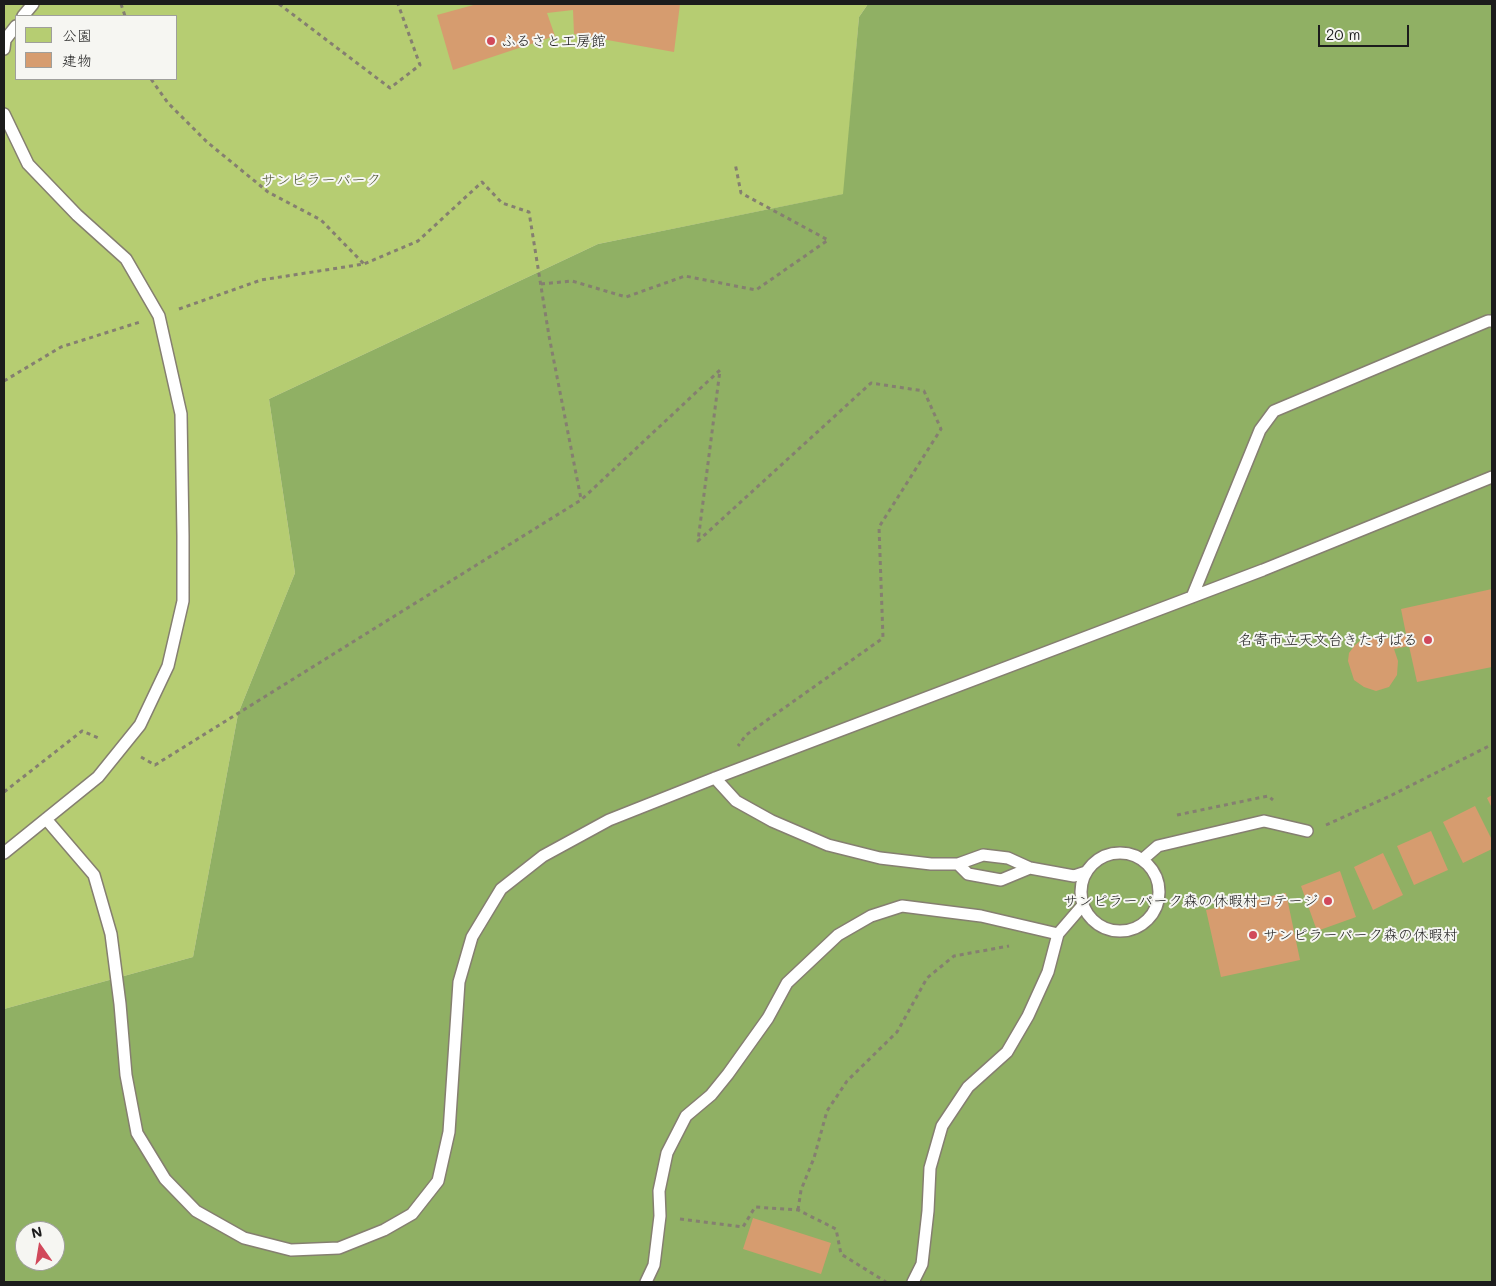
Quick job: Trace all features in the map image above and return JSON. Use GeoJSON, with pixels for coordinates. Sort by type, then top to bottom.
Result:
{"type":"FeatureCollection","features":[{"type":"Feature","properties":{"kind":"lane"},"geometry":{"type":"LineString","coordinates":[[25,15],[33,4]]}},
{"type":"Feature","properties":{"kind":"lane"},"geometry":{"type":"LineString","coordinates":[[4,49],[5,40],[15,27]]}},
{"type":"Feature","properties":{"kind":"lane"},"geometry":{"type":"LineString","coordinates":[[4,114],[28,164],[77,215],[126,259],[159,316],[181,414],[183,536],[182,602],[168,666],[140,725],[98,777],[4,853]]}},
{"type":"Feature","properties":{"kind":"lane"},"geometry":{"type":"LineString","coordinates":[[1192,597],[1260,430],[1274,411],[1488,321],[1492,321]]}},
{"type":"Feature","properties":{"kind":"lane"},"geometry":{"type":"LineString","coordinates":[[46,819],[94,876],[110,934],[120,1004],[126,1075],[137,1133],[165,1179],[196,1211],[244,1238],[291,1250],[339,1248],[384,1230],[412,1214],[438,1182],[449,1132],[459,982],[472,937],[501,889],[543,856],[609,820],[1263,570],[1492,477]]}},
{"type":"Feature","properties":{"kind":"lane"},"geometry":{"type":"LineString","coordinates":[[715,778],[736,801],[772,821],[828,845],[880,858],[931,864],[958,864],[983,856],[1008,858],[1030,868],[1074,876],[1086,872]]}},
{"type":"Feature","properties":{"kind":"lane"},"geometry":{"type":"LineString","coordinates":[[1144,859],[1158,846],[1264,821],[1307,831]]}},
{"type":"Feature","properties":{"kind":"lane"},"geometry":{"type":"LineString","coordinates":[[1118,852],[1144,859],[1153,869],[1158,881],[1160,894],[1154,913],[1140,927],[1128,931],[1115,931],[1103,927],[1092,920],[1083,904],[1081,884],[1086,872],[1094,862],[1105,855],[1118,852]]}},
{"type":"Feature","properties":{"kind":"lane"},"geometry":{"type":"LineString","coordinates":[[958,864],[968,874],[1000,880],[1030,868]]}},
{"type":"Feature","properties":{"kind":"lane"},"geometry":{"type":"LineString","coordinates":[[913,1282],[922,1264],[928,1211],[930,1168],[942,1126],[968,1087],[1007,1052],[1028,1016],[1048,972],[1058,934],[1083,904]]}},
{"type":"Feature","properties":{"kind":"lane"},"geometry":{"type":"LineString","coordinates":[[646,1282],[654,1265],[660,1216],[659,1191],[667,1153],[686,1116],[711,1095],[728,1074],[768,1018],[787,983],[838,935],[870,916],[902,906],[980,916],[1058,934]]}},
{"type":"Feature","properties":{"kind":"path"},"geometry":{"type":"LineString","coordinates":[[279,4],[390,88],[420,65],[398,4]]}},
{"type":"Feature","properties":{"kind":"path"},"geometry":{"type":"LineString","coordinates":[[152,80],[168,103],[207,142],[268,192],[321,220],[364,264]]}},
{"type":"Feature","properties":{"kind":"path"},"geometry":{"type":"LineString","coordinates":[[541,284],[572,281],[626,297],[685,276],[756,290],[828,240],[742,193],[735,163]]}},
{"type":"Feature","properties":{"kind":"path"},"geometry":{"type":"LineString","coordinates":[[4,382],[61,347],[159,316],[261,280],[364,264],[418,241],[482,182],[502,203],[529,212],[581,500]]}},
{"type":"Feature","properties":{"kind":"path"},"geometry":{"type":"LineString","coordinates":[[4,792],[82,731],[122,747],[155,764],[581,500],[720,370],[698,541],[871,383],[924,391],[941,429],[879,527],[883,638],[746,735],[736,749]]}},
{"type":"Feature","properties":{"kind":"path"},"geometry":{"type":"LineString","coordinates":[[1307,831],[1337,821],[1482,750],[1492,747]]}},
{"type":"Feature","properties":{"kind":"path"},"geometry":{"type":"LineString","coordinates":[[1177,815],[1268,796],[1275,802]]}},
{"type":"Feature","properties":{"kind":"path"},"geometry":{"type":"LineString","coordinates":[[798,1210],[801,1190],[814,1158],[827,1111],[846,1082],[897,1032],[927,978],[954,956],[1012,946]]}},
{"type":"Feature","properties":{"kind":"path"},"geometry":{"type":"LineString","coordinates":[[660,1216],[743,1227],[755,1207],[798,1210],[836,1229],[841,1254],[886,1282]]}},
{"type":"Feature","properties":{"kind":"green space","name":"サンピラーパーク"},"geometry":{"type":"Polygon","coordinates":[[[4,4],[868,4],[859,17],[844,194],[598,244],[269,399],[295,573],[238,714],[193,957],[4,1009],[4,4]]]}},
{"type":"Feature","properties":{"kind":"green space"},"geometry":{"type":"Polygon","coordinates":[[[868,4],[1492,4],[1492,1282],[4,1282],[4,1009],[193,957],[238,714],[295,573],[269,399],[598,244],[843,194],[859,17],[868,4]]]}},
{"type":"Feature","properties":{"kind":"building","name":"ふるさと工房館"},"geometry":{"type":"Polygon","coordinates":[[[477,4],[680,4],[674,52],[574,34],[573,10],[547,13],[555,36],[453,70],[437,15],[477,4]]]}},
{"type":"Feature","properties":{"kind":"building","name":"名寄市立天文台きたすばる"},"geometry":{"type":"Polygon","coordinates":[[[1492,589],[1492,667],[1417,682],[1409,646],[1394,649],[1398,661],[1397,675],[1389,687],[1376,691],[1364,687],[1354,680],[1348,661],[1349,653],[1361,640],[1377,636],[1384,639],[1406,634],[1401,609],[1492,589]]]}},
{"type":"Feature","properties":{"kind":"building"},"geometry":{"type":"Polygon","coordinates":[[[1492,795],[1492,808],[1487,798],[1492,795]]]}},
{"type":"Feature","properties":{"kind":"building"},"geometry":{"type":"Polygon","coordinates":[[[1475,806],[1492,840],[1492,849],[1463,863],[1443,822],[1475,806]]]}},
{"type":"Feature","properties":{"kind":"building"},"geometry":{"type":"Polygon","coordinates":[[[1431,831],[1448,870],[1414,885],[1397,846],[1431,831]]]}},
{"type":"Feature","properties":{"kind":"building","name":"サンピラーパーク森の休暇村コテージ"},"geometry":{"type":"Polygon","coordinates":[[[1383,853],[1403,895],[1373,910],[1354,867],[1383,853]]]}},
{"type":"Feature","properties":{"kind":"building","name":"サンピラーパーク森の休暇村コテージ"},"geometry":{"type":"Polygon","coordinates":[[[1340,871],[1356,917],[1317,931],[1301,886],[1340,871]]]}},
{"type":"Feature","properties":{"kind":"building","name":"サンピラーパーク森の休暇村"},"geometry":{"type":"Polygon","coordinates":[[[1286,893],[1300,960],[1221,977],[1206,910],[1286,893]]]}},
{"type":"Feature","properties":{"kind":"building"},"geometry":{"type":"Polygon","coordinates":[[[753,1218],[831,1243],[821,1274],[743,1249],[753,1218]]]}},
{"type":"Feature","properties":{"kind":"place","name":"ふるさと工房館"},"geometry":{"type":"Point","coordinates":[491,41]}},
{"type":"Feature","properties":{"kind":"place","name":"名寄市立天文台きたすばる"},"geometry":{"type":"Point","coordinates":[1428,640]}},
{"type":"Feature","properties":{"kind":"place","name":"サンピラーパーク森の休暇村コテージ"},"geometry":{"type":"Point","coordinates":[1328,901]}},
{"type":"Feature","properties":{"kind":"place","name":"サンピラーパーク森の休暇村"},"geometry":{"type":"Point","coordinates":[1253,935]}}]}
